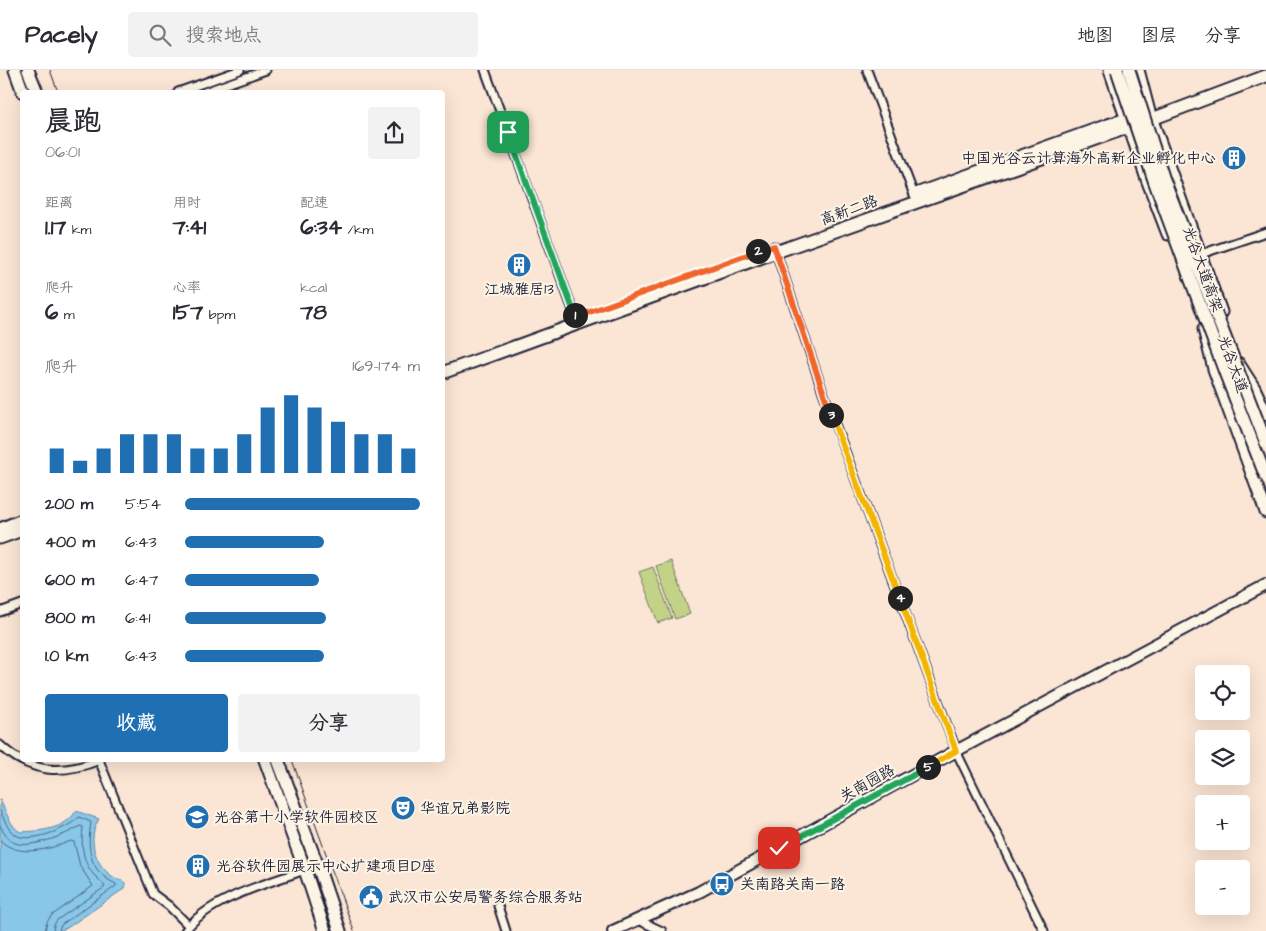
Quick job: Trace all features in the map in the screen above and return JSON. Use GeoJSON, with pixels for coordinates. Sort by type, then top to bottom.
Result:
{"type":"FeatureCollection","features":[{"type":"Feature","properties":{"kind":"main road"},"geometry":{"type":"LineString","coordinates":[[15,70],[22,90]]}},
{"type":"Feature","properties":{"kind":"main road"},"geometry":{"type":"LineString","coordinates":[[28,70],[36,90]]}},
{"type":"Feature","properties":{"kind":"main road","name":"光谷大道"},"geometry":{"type":"LineString","coordinates":[[1110,70],[1140,157],[1266,498]]}},
{"type":"Feature","properties":{"kind":"main road","name":"光谷大道高架"},"geometry":{"type":"LineString","coordinates":[[1117,70],[1155,183],[1266,478]]}},
{"type":"Feature","properties":{"kind":"main road","name":"光谷大道高架"},"geometry":{"type":"LineString","coordinates":[[1129,70],[1164,177],[1266,444]]}},
{"type":"Feature","properties":{"kind":"main road","name":"光谷大道"},"geometry":{"type":"LineString","coordinates":[[1138,70],[1151,116],[1201,254],[1266,444]]}},
{"type":"Feature","properties":{"kind":"main road","name":"高新二路"},"geometry":{"type":"LineString","coordinates":[[1151,116],[1264,70]]}},
{"type":"Feature","properties":{"kind":"main road","name":"高新二路"},"geometry":{"type":"LineString","coordinates":[[775,249],[914,195],[1266,76]]}},
{"type":"Feature","properties":{"kind":"main road","name":"高新二路"},"geometry":{"type":"LineString","coordinates":[[445,365],[1109,134],[1129,122]]}},
{"type":"Feature","properties":{"kind":"main road"},"geometry":{"type":"LineString","coordinates":[[1109,134],[1127,137],[1140,157]]}},
{"type":"Feature","properties":{"kind":"main road","name":"高新二路"},"geometry":{"type":"LineString","coordinates":[[445,372],[577,320]]}},
{"type":"Feature","properties":{"kind":"main road"},"geometry":{"type":"LineString","coordinates":[[1204,329],[1214,369],[1266,512]]}},
{"type":"Feature","properties":{"kind":"main road"},"geometry":{"type":"LineString","coordinates":[[1238,363],[1254,388],[1266,414]]}},
{"type":"Feature","properties":{"kind":"main road"},"geometry":{"type":"LineString","coordinates":[[0,529],[20,521]]}},
{"type":"Feature","properties":{"kind":"main road"},"geometry":{"type":"LineString","coordinates":[[0,538],[20,531]]}},
{"type":"Feature","properties":{"kind":"main road","name":"关南园路"},"geometry":{"type":"LineString","coordinates":[[613,931],[708,892],[957,753],[1266,585]]}},
{"type":"Feature","properties":{"kind":"main road","name":"关南园路"},"geometry":{"type":"LineString","coordinates":[[957,753],[1266,591]]}},
{"type":"Feature","properties":{"kind":"main road"},"geometry":{"type":"LineString","coordinates":[[266,762],[325,931]]}},
{"type":"Feature","properties":{"kind":"main road"},"geometry":{"type":"LineString","coordinates":[[279,762],[340,931]]}},
{"type":"Feature","properties":{"kind":"main road","name":"关南园路"},"geometry":{"type":"LineString","coordinates":[[627,931],[641,921]]}},
{"type":"Feature","properties":{"kind":"street"},"geometry":{"type":"LineString","coordinates":[[184,90],[240,70]]}},
{"type":"Feature","properties":{"kind":"street"},"geometry":{"type":"LineString","coordinates":[[210,90],[266,70]]}},
{"type":"Feature","properties":{"kind":"street"},"geometry":{"type":"LineString","coordinates":[[485,70],[577,320]]}},
{"type":"Feature","properties":{"kind":"street"},"geometry":{"type":"LineString","coordinates":[[867,70],[914,195]]}},
{"type":"Feature","properties":{"kind":"street"},"geometry":{"type":"LineString","coordinates":[[1201,254],[1266,232]]}},
{"type":"Feature","properties":{"kind":"street"},"geometry":{"type":"LineString","coordinates":[[775,249],[823,392],[957,753],[1044,931]]}},
{"type":"Feature","properties":{"kind":"street"},"geometry":{"type":"LineString","coordinates":[[0,612],[20,605]]}},
{"type":"Feature","properties":{"kind":"street"},"geometry":{"type":"LineString","coordinates":[[0,745],[20,760]]}},
{"type":"Feature","properties":{"kind":"street"},"geometry":{"type":"LineString","coordinates":[[24,762],[49,770],[71,769],[93,762]]}},
{"type":"Feature","properties":{"kind":"street"},"geometry":{"type":"LineString","coordinates":[[100,762],[153,894],[169,906],[187,929],[205,911],[222,902],[305,870]]}},
{"type":"Feature","properties":{"kind":"street"},"geometry":{"type":"LineString","coordinates":[[498,906],[504,930]]}},
{"type":"Feature","properties":{"kind":"street"},"geometry":{"type":"LineString","coordinates":[[641,921],[662,931]]}},
{"type":"Feature","properties":{"kind":"green space"},"geometry":{"type":"Polygon","coordinates":[[[671,561],[690,614],[675,619],[656,566],[671,561]]]}},
{"type":"Feature","properties":{"kind":"green space"},"geometry":{"type":"Polygon","coordinates":[[[653,567],[672,618],[658,623],[639,572],[653,567]]]}},
{"type":"Feature","properties":{"kind":"water"},"geometry":{"type":"Polygon","coordinates":[[[0,800],[11,822],[20,832],[44,830],[59,826],[76,811],[99,819],[93,834],[94,850],[97,858],[106,871],[126,884],[125,888],[67,928],[58,931],[0,931],[0,800]]]}},
{"type":"Feature","properties":{"kind":"tram line"},"geometry":{"type":"LineString","coordinates":[[50,70],[57,90]]}},
{"type":"Feature","properties":{"kind":"tram line"},"geometry":{"type":"LineString","coordinates":[[293,762],[354,931]]}},
{"type":"Feature","properties":{"kind":"place","name":"中国光谷云计算海外高新企业孵化中心"},"geometry":{"type":"Point","coordinates":[1234,158]}},
{"type":"Feature","properties":{"kind":"place","name":"江城雅居13"},"geometry":{"type":"Point","coordinates":[519,265]}},
{"type":"Feature","properties":{"kind":"place","name":"华谊兄弟影院"},"geometry":{"type":"Point","coordinates":[403,808]}},
{"type":"Feature","properties":{"kind":"place","name":"光谷第十小学软件园校区"},"geometry":{"type":"Point","coordinates":[197,817]}},
{"type":"Feature","properties":{"kind":"place","name":"光谷软件园展示中心扩建项目D座"},"geometry":{"type":"Point","coordinates":[198,866]}},
{"type":"Feature","properties":{"kind":"place","name":"关南路关南一路"},"geometry":{"type":"Point","coordinates":[722,884]}},
{"type":"Feature","properties":{"kind":"place","name":"武汉市公安局警务综合服务站"},"geometry":{"type":"Point","coordinates":[371,897]}},
{"type":"Feature","properties":{"kind":"route"},"geometry":{"type":"LineString","coordinates":[[508,132],[576,317],[774,246],[823,392],[956,751],[779,848]]}}]}
